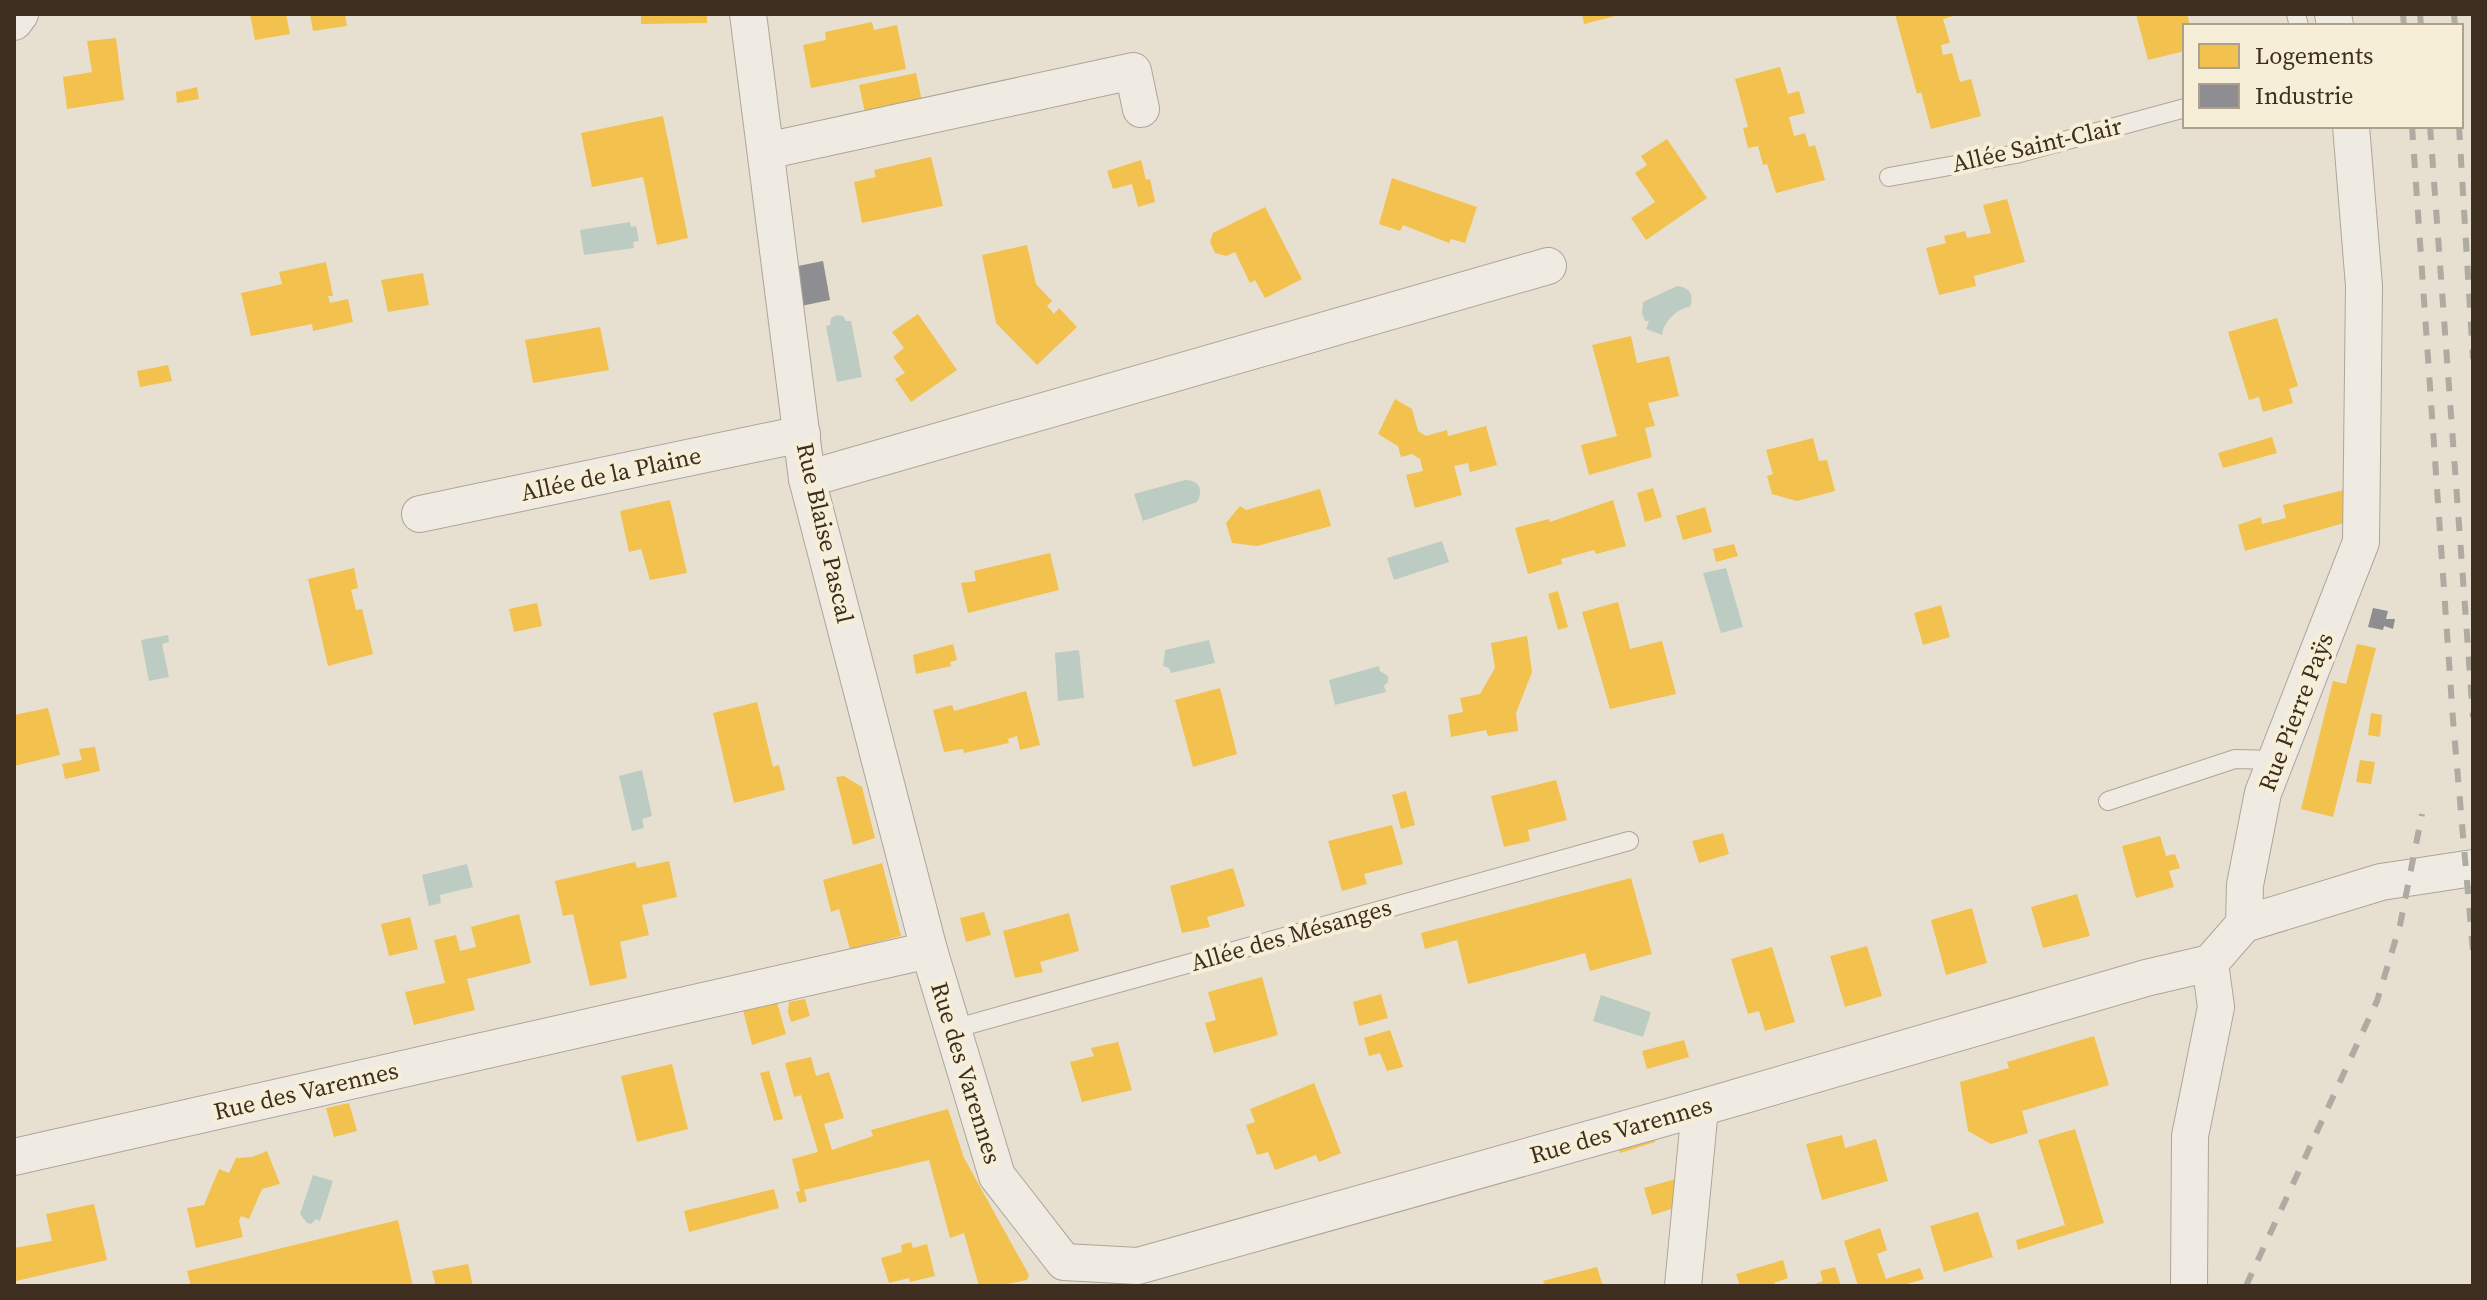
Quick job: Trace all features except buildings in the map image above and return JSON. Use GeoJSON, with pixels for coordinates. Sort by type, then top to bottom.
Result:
{"type":"FeatureCollection","features":[{"type":"Feature","properties":{"kind":"street"},"geometry":{"type":"LineString","coordinates":[[14,22],[20,14]]}},
{"type":"Feature","properties":{"kind":"street","name":"Rue Blaise Pascal"},"geometry":{"type":"LineString","coordinates":[[748,14],[807,479],[929,950]]}},
{"type":"Feature","properties":{"kind":"street"},"geometry":{"type":"LineString","coordinates":[[766,151],[1133,71],[1141,109]]}},
{"type":"Feature","properties":{"kind":"street","name":"Rue Pierre Paÿs"},"geometry":{"type":"LineString","coordinates":[[2244,924],[2245,885],[2263,793],[2361,542],[2364,286],[2351,128]]}},
{"type":"Feature","properties":{"kind":"street"},"geometry":{"type":"LineString","coordinates":[[807,479],[1548,266]]}},
{"type":"Feature","properties":{"kind":"street","name":"Allée de la Plaine"},"geometry":{"type":"LineString","coordinates":[[420,514],[802,434]]}},
{"type":"Feature","properties":{"kind":"street"},"geometry":{"type":"LineString","coordinates":[[2189,1286],[2190,1136],[2216,1007],[2210,963],[2244,924],[2381,882],[2473,868]]}},
{"type":"Feature","properties":{"kind":"street","name":"Rue des Varennes"},"geometry":{"type":"LineString","coordinates":[[14,1157],[929,950],[997,1176],[1064,1262],[1138,1266],[1700,1108],[2146,978],[2210,963]]}},
{"type":"Feature","properties":{"kind":"street"},"geometry":{"type":"LineString","coordinates":[[1683,1286],[1700,1108]]}},
{"type":"Feature","properties":{"kind":"lane","name":"Allée Saint-Clair"},"geometry":{"type":"LineString","coordinates":[[1889,177],[2016,154],[2183,109]]}},
{"type":"Feature","properties":{"kind":"lane"},"geometry":{"type":"LineString","coordinates":[[2108,801],[2235,759],[2276,760]]}},
{"type":"Feature","properties":{"kind":"lane","name":"Allée des Mésanges"},"geometry":{"type":"LineString","coordinates":[[953,1029],[1629,841]]}},
{"type":"Feature","properties":{"kind":"shaded area"},"geometry":{"type":"Polygon","coordinates":[[[630,222],[631,227],[636,226],[639,241],[633,242],[634,248],[584,255],[580,230],[630,222]]]}},
{"type":"Feature","properties":{"kind":"shaded area"},"geometry":{"type":"Polygon","coordinates":[[[1677,286],[1690,292],[1690,307],[1672,316],[1662,335],[1646,329],[1649,321],[1645,321],[1642,313],[1643,302],[1677,286]]]}},
{"type":"Feature","properties":{"kind":"shaded area"},"geometry":{"type":"Polygon","coordinates":[[[837,315],[851,321],[862,377],[837,382],[826,326],[837,315]]]}},
{"type":"Feature","properties":{"kind":"shaded area"},"geometry":{"type":"Polygon","coordinates":[[[1185,480],[1199,486],[1197,502],[1143,521],[1134,494],[1185,480]]]}},
{"type":"Feature","properties":{"kind":"shaded area"},"geometry":{"type":"Polygon","coordinates":[[[1442,541],[1449,562],[1394,580],[1387,558],[1442,541]]]}},
{"type":"Feature","properties":{"kind":"shaded area"},"geometry":{"type":"Polygon","coordinates":[[[1726,568],[1743,627],[1721,633],[1703,573],[1726,568]]]}},
{"type":"Feature","properties":{"kind":"shaded area"},"geometry":{"type":"Polygon","coordinates":[[[168,635],[169,642],[162,644],[169,677],[149,681],[141,640],[168,635]]]}},
{"type":"Feature","properties":{"kind":"shaded area"},"geometry":{"type":"Polygon","coordinates":[[[1209,640],[1215,663],[1171,673],[1169,668],[1163,666],[1165,650],[1209,640]]]}},
{"type":"Feature","properties":{"kind":"shaded area"},"geometry":{"type":"Polygon","coordinates":[[[1079,650],[1084,698],[1058,701],[1055,653],[1079,650]]]}},
{"type":"Feature","properties":{"kind":"shaded area"},"geometry":{"type":"Polygon","coordinates":[[[1379,666],[1380,671],[1388,676],[1384,686],[1386,692],[1335,705],[1329,680],[1379,666]]]}},
{"type":"Feature","properties":{"kind":"shaded area"},"geometry":{"type":"Polygon","coordinates":[[[642,770],[652,816],[642,819],[644,828],[632,831],[619,776],[642,770]]]}},
{"type":"Feature","properties":{"kind":"shaded area"},"geometry":{"type":"Polygon","coordinates":[[[467,864],[473,887],[440,895],[441,903],[429,906],[422,875],[467,864]]]}},
{"type":"Feature","properties":{"kind":"shaded area"},"geometry":{"type":"Polygon","coordinates":[[[1601,995],[1651,1012],[1643,1037],[1593,1021],[1601,995]]]}},
{"type":"Feature","properties":{"kind":"shaded area"},"geometry":{"type":"Polygon","coordinates":[[[313,1175],[333,1181],[320,1221],[316,1219],[311,1224],[300,1214],[313,1175]]]}},
{"type":"Feature","properties":{"kind":"railway"},"geometry":{"type":"LineString","coordinates":[[2403,14],[2404,24]]}},
{"type":"Feature","properties":{"kind":"railway"},"geometry":{"type":"LineString","coordinates":[[2420,14],[2421,24]]}},
{"type":"Feature","properties":{"kind":"railway"},"geometry":{"type":"LineString","coordinates":[[2454,14],[2455,24]]}},
{"type":"Feature","properties":{"kind":"railway"},"geometry":{"type":"LineString","coordinates":[[2412,128],[2453,720],[2473,951]]}},
{"type":"Feature","properties":{"kind":"railway"},"geometry":{"type":"LineString","coordinates":[[2430,128],[2473,717]]}},
{"type":"Feature","properties":{"kind":"railway"},"geometry":{"type":"LineString","coordinates":[[2459,128],[2473,359]]}},
{"type":"Feature","properties":{"kind":"railway"},"geometry":{"type":"LineString","coordinates":[[2246,1286],[2377,1001],[2400,925],[2422,814]]}}]}
